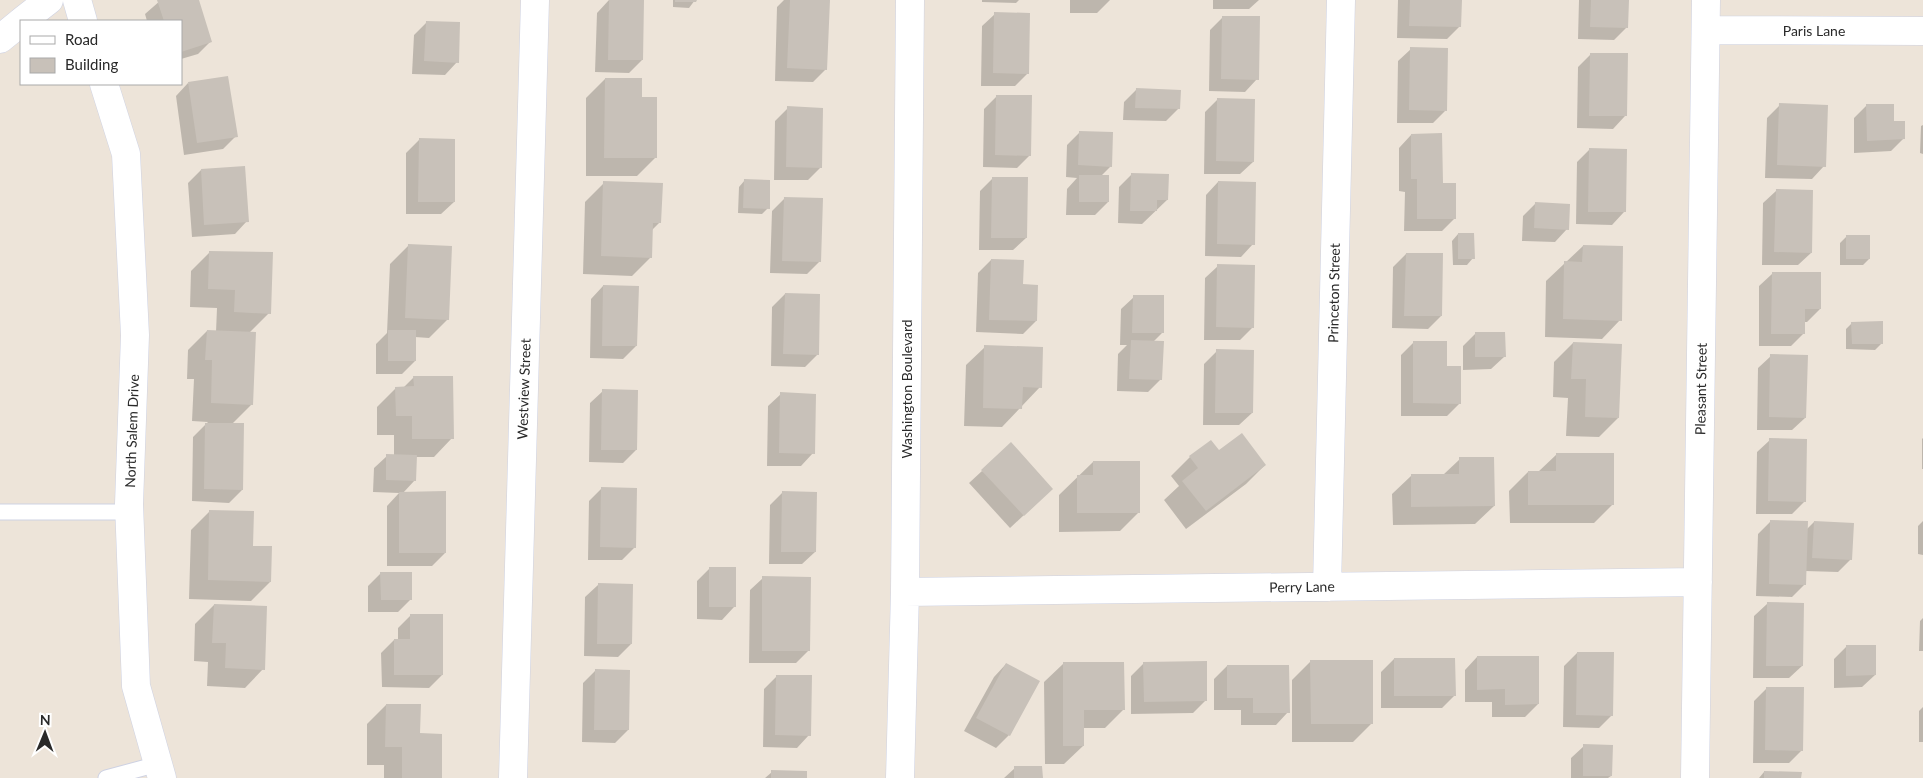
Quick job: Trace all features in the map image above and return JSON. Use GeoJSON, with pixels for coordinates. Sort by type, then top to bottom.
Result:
{"type":"FeatureCollection","features":[{"type":"Feature","properties":{"kind":"street"},"geometry":{"type":"LineString","coordinates":[[24,20],[49,0]]}},
{"type":"Feature","properties":{"kind":"street"},"geometry":{"type":"LineString","coordinates":[[77,0],[84,20]]}},
{"type":"Feature","properties":{"kind":"street","name":"Westview Street"},"geometry":{"type":"LineString","coordinates":[[514,778],[535,0]]}},
{"type":"Feature","properties":{"kind":"street","name":"Washington Boulevard"},"geometry":{"type":"LineString","coordinates":[[900,778],[905,592],[910,0]]}},
{"type":"Feature","properties":{"kind":"street","name":"Princeton Street"},"geometry":{"type":"LineString","coordinates":[[1327,587],[1341,0]]}},
{"type":"Feature","properties":{"kind":"street","name":"Pleasant Street"},"geometry":{"type":"LineString","coordinates":[[1695,778],[1706,0]]}},
{"type":"Feature","properties":{"kind":"street"},"geometry":{"type":"LineString","coordinates":[[0,39],[20,24]]}},
{"type":"Feature","properties":{"kind":"street","name":"Paris Lane"},"geometry":{"type":"LineString","coordinates":[[1706,30],[1923,31]]}},
{"type":"Feature","properties":{"kind":"street","name":"North Salem Drive"},"geometry":{"type":"LineString","coordinates":[[104,85],[126,154],[135,335],[130,512],[136,686],[160,771]]}},
{"type":"Feature","properties":{"kind":"street","name":"Perry Lane"},"geometry":{"type":"LineString","coordinates":[[905,592],[1698,582]]}},
{"type":"Feature","properties":{"kind":"lane"},"geometry":{"type":"LineString","coordinates":[[0,512],[130,512]]}},
{"type":"Feature","properties":{"kind":"lane"},"geometry":{"type":"LineString","coordinates":[[106,778],[160,771]]}},
{"type":"Feature","properties":{"kind":"building"},"geometry":{"type":"Polygon","coordinates":[[[157,0],[199,0],[212,42],[182,52],[182,20],[164,20],[157,0]]]}},
{"type":"Feature","properties":{"kind":"building"},"geometry":{"type":"Polygon","coordinates":[[[609,0],[644,0],[643,60],[608,60],[609,0]]]}},
{"type":"Feature","properties":{"kind":"building"},"geometry":{"type":"Polygon","coordinates":[[[675,0],[697,0],[696,2],[675,2],[675,0]]]}},
{"type":"Feature","properties":{"kind":"building"},"geometry":{"type":"Polygon","coordinates":[[[790,0],[830,0],[827,70],[787,68],[790,0]]]}},
{"type":"Feature","properties":{"kind":"building"},"geometry":{"type":"Polygon","coordinates":[[[1410,0],[1462,0],[1461,27],[1409,26],[1410,0]]]}},
{"type":"Feature","properties":{"kind":"building"},"geometry":{"type":"Polygon","coordinates":[[[1591,0],[1629,0],[1628,28],[1590,27],[1591,0]]]}},
{"type":"Feature","properties":{"kind":"building"},"geometry":{"type":"Polygon","coordinates":[[[994,12],[1030,13],[1029,74],[993,73],[994,12]]]}},
{"type":"Feature","properties":{"kind":"building"},"geometry":{"type":"Polygon","coordinates":[[[1222,16],[1260,16],[1259,80],[1221,79],[1222,16]]]}},
{"type":"Feature","properties":{"kind":"building"},"geometry":{"type":"Polygon","coordinates":[[[426,21],[460,22],[459,63],[424,61],[426,21]]]}},
{"type":"Feature","properties":{"kind":"building"},"geometry":{"type":"Polygon","coordinates":[[[1410,47],[1448,48],[1447,111],[1409,110],[1410,47]]]}},
{"type":"Feature","properties":{"kind":"building"},"geometry":{"type":"Polygon","coordinates":[[[1590,53],[1628,53],[1627,116],[1589,116],[1590,53]]]}},
{"type":"Feature","properties":{"kind":"building"},"geometry":{"type":"Polygon","coordinates":[[[228,76],[238,137],[197,143],[188,82],[228,76]]]}},
{"type":"Feature","properties":{"kind":"building"},"geometry":{"type":"Polygon","coordinates":[[[605,78],[642,78],[642,97],[657,97],[657,158],[604,158],[605,78]]]}},
{"type":"Feature","properties":{"kind":"building"},"geometry":{"type":"Polygon","coordinates":[[[1136,88],[1181,90],[1180,109],[1135,108],[1136,88]]]}},
{"type":"Feature","properties":{"kind":"building"},"geometry":{"type":"Polygon","coordinates":[[[996,95],[1032,95],[1031,156],[995,155],[996,95]]]}},
{"type":"Feature","properties":{"kind":"building"},"geometry":{"type":"Polygon","coordinates":[[[1217,98],[1255,99],[1254,162],[1216,161],[1217,98]]]}},
{"type":"Feature","properties":{"kind":"building"},"geometry":{"type":"Polygon","coordinates":[[[1779,103],[1828,105],[1826,167],[1777,165],[1779,103]]]}},
{"type":"Feature","properties":{"kind":"building"},"geometry":{"type":"Polygon","coordinates":[[[1866,104],[1894,104],[1894,121],[1905,121],[1905,139],[1867,141],[1866,104]]]}},
{"type":"Feature","properties":{"kind":"building"},"geometry":{"type":"Polygon","coordinates":[[[787,106],[823,108],[822,168],[786,167],[787,106]]]}},
{"type":"Feature","properties":{"kind":"building"},"geometry":{"type":"Polygon","coordinates":[[[1079,131],[1113,132],[1112,167],[1078,165],[1079,131]]]}},
{"type":"Feature","properties":{"kind":"building"},"geometry":{"type":"Polygon","coordinates":[[[1442,133],[1443,183],[1456,183],[1456,219],[1417,219],[1417,179],[1411,179],[1411,134],[1442,133]]]}},
{"type":"Feature","properties":{"kind":"building"},"geometry":{"type":"Polygon","coordinates":[[[419,138],[455,139],[455,202],[418,202],[419,138]]]}},
{"type":"Feature","properties":{"kind":"building"},"geometry":{"type":"Polygon","coordinates":[[[1589,148],[1627,149],[1626,212],[1588,212],[1589,148]]]}},
{"type":"Feature","properties":{"kind":"building"},"geometry":{"type":"Polygon","coordinates":[[[245,166],[249,222],[204,225],[201,169],[245,166]]]}},
{"type":"Feature","properties":{"kind":"building"},"geometry":{"type":"Polygon","coordinates":[[[1131,173],[1169,174],[1168,200],[1157,200],[1157,211],[1130,211],[1131,173]]]}},
{"type":"Feature","properties":{"kind":"building"},"geometry":{"type":"Polygon","coordinates":[[[1079,175],[1109,175],[1109,202],[1079,202],[1079,175]]]}},
{"type":"Feature","properties":{"kind":"building"},"geometry":{"type":"Polygon","coordinates":[[[992,177],[1028,177],[1027,238],[991,238],[992,177]]]}},
{"type":"Feature","properties":{"kind":"building"},"geometry":{"type":"Polygon","coordinates":[[[744,179],[770,180],[770,209],[743,208],[744,179]]]}},
{"type":"Feature","properties":{"kind":"building"},"geometry":{"type":"Polygon","coordinates":[[[603,181],[663,183],[661,223],[653,223],[652,258],[601,256],[603,181]]]}},
{"type":"Feature","properties":{"kind":"building"},"geometry":{"type":"Polygon","coordinates":[[[1218,181],[1256,182],[1255,245],[1217,244],[1218,181]]]}},
{"type":"Feature","properties":{"kind":"building"},"geometry":{"type":"Polygon","coordinates":[[[1776,189],[1813,190],[1812,253],[1774,252],[1776,189]]]}},
{"type":"Feature","properties":{"kind":"building"},"geometry":{"type":"Polygon","coordinates":[[[784,197],[823,198],[821,262],[782,261],[784,197]]]}},
{"type":"Feature","properties":{"kind":"building"},"geometry":{"type":"Polygon","coordinates":[[[1535,202],[1570,204],[1569,230],[1534,228],[1535,202]]]}},
{"type":"Feature","properties":{"kind":"building"},"geometry":{"type":"Polygon","coordinates":[[[1458,233],[1474,233],[1475,259],[1458,259],[1458,233]]]}},
{"type":"Feature","properties":{"kind":"building"},"geometry":{"type":"Polygon","coordinates":[[[1846,235],[1870,235],[1870,259],[1846,259],[1846,235]]]}},
{"type":"Feature","properties":{"kind":"building"},"geometry":{"type":"Polygon","coordinates":[[[408,244],[452,246],[449,320],[405,318],[408,244]]]}},
{"type":"Feature","properties":{"kind":"building"},"geometry":{"type":"Polygon","coordinates":[[[1583,245],[1623,246],[1622,321],[1563,319],[1564,261],[1582,262],[1583,245]]]}},
{"type":"Feature","properties":{"kind":"building"},"geometry":{"type":"Polygon","coordinates":[[[209,251],[273,252],[271,314],[234,312],[235,290],[208,289],[209,251]]]}},
{"type":"Feature","properties":{"kind":"building"},"geometry":{"type":"Polygon","coordinates":[[[1406,253],[1443,253],[1442,316],[1404,316],[1406,253]]]}},
{"type":"Feature","properties":{"kind":"building"},"geometry":{"type":"Polygon","coordinates":[[[991,259],[1024,260],[1023,284],[1038,285],[1037,321],[989,320],[991,259]]]}},
{"type":"Feature","properties":{"kind":"building"},"geometry":{"type":"Polygon","coordinates":[[[1217,264],[1255,265],[1254,328],[1216,327],[1217,264]]]}},
{"type":"Feature","properties":{"kind":"building"},"geometry":{"type":"Polygon","coordinates":[[[1772,272],[1821,272],[1821,309],[1805,309],[1805,334],[1771,334],[1772,272]]]}},
{"type":"Feature","properties":{"kind":"building"},"geometry":{"type":"Polygon","coordinates":[[[603,285],[639,286],[637,346],[602,346],[603,285]]]}},
{"type":"Feature","properties":{"kind":"building"},"geometry":{"type":"Polygon","coordinates":[[[785,293],[820,294],[819,355],[783,354],[785,293]]]}},
{"type":"Feature","properties":{"kind":"building"},"geometry":{"type":"Polygon","coordinates":[[[1133,295],[1164,295],[1164,333],[1132,333],[1133,295]]]}},
{"type":"Feature","properties":{"kind":"building"},"geometry":{"type":"Polygon","coordinates":[[[1883,321],[1883,344],[1852,344],[1851,322],[1883,321]]]}},
{"type":"Feature","properties":{"kind":"building"},"geometry":{"type":"Polygon","coordinates":[[[207,330],[256,332],[253,405],[211,403],[212,360],[205,360],[207,330]]]}},
{"type":"Feature","properties":{"kind":"building"},"geometry":{"type":"Polygon","coordinates":[[[388,330],[416,330],[416,361],[388,361],[388,330]]]}},
{"type":"Feature","properties":{"kind":"building"},"geometry":{"type":"Polygon","coordinates":[[[1475,332],[1505,332],[1506,357],[1475,357],[1475,332]]]}},
{"type":"Feature","properties":{"kind":"building"},"geometry":{"type":"Polygon","coordinates":[[[1131,340],[1164,341],[1162,380],[1129,379],[1131,340]]]}},
{"type":"Feature","properties":{"kind":"building"},"geometry":{"type":"Polygon","coordinates":[[[1413,341],[1447,341],[1447,366],[1461,366],[1461,404],[1413,403],[1413,341]]]}},
{"type":"Feature","properties":{"kind":"building"},"geometry":{"type":"Polygon","coordinates":[[[1573,342],[1622,344],[1619,418],[1585,417],[1586,379],[1571,379],[1573,342]]]}},
{"type":"Feature","properties":{"kind":"building"},"geometry":{"type":"Polygon","coordinates":[[[984,345],[1043,347],[1042,388],[1023,387],[1022,409],[983,408],[984,345]]]}},
{"type":"Feature","properties":{"kind":"building"},"geometry":{"type":"Polygon","coordinates":[[[1216,349],[1254,350],[1253,413],[1215,413],[1216,349]]]}},
{"type":"Feature","properties":{"kind":"building"},"geometry":{"type":"Polygon","coordinates":[[[1770,354],[1808,355],[1806,418],[1769,417],[1770,354]]]}},
{"type":"Feature","properties":{"kind":"building"},"geometry":{"type":"Polygon","coordinates":[[[413,376],[453,376],[454,439],[412,439],[412,416],[396,416],[395,387],[414,386],[413,376]]]}},
{"type":"Feature","properties":{"kind":"building"},"geometry":{"type":"Polygon","coordinates":[[[602,389],[638,390],[637,450],[601,450],[602,389]]]}},
{"type":"Feature","properties":{"kind":"building"},"geometry":{"type":"Polygon","coordinates":[[[780,392],[816,394],[815,454],[779,453],[780,392]]]}},
{"type":"Feature","properties":{"kind":"building"},"geometry":{"type":"Polygon","coordinates":[[[205,423],[244,423],[243,490],[204,489],[205,423]]]}},
{"type":"Feature","properties":{"kind":"building"},"geometry":{"type":"Polygon","coordinates":[[[1242,433],[1266,465],[1206,511],[1182,481],[1198,468],[1189,456],[1211,440],[1219,450],[1242,433]]]}},
{"type":"Feature","properties":{"kind":"building"},"geometry":{"type":"Polygon","coordinates":[[[1769,438],[1807,439],[1806,502],[1768,501],[1769,438]]]}},
{"type":"Feature","properties":{"kind":"building"},"geometry":{"type":"Polygon","coordinates":[[[1011,442],[1053,489],[1024,516],[981,470],[1011,442]]]}},
{"type":"Feature","properties":{"kind":"building"},"geometry":{"type":"Polygon","coordinates":[[[1556,453],[1614,453],[1614,505],[1528,505],[1528,471],[1556,471],[1556,453]]]}},
{"type":"Feature","properties":{"kind":"building"},"geometry":{"type":"Polygon","coordinates":[[[386,454],[417,455],[416,481],[386,480],[386,454]]]}},
{"type":"Feature","properties":{"kind":"building"},"geometry":{"type":"Polygon","coordinates":[[[1459,457],[1494,457],[1495,506],[1411,507],[1411,474],[1459,474],[1459,457]]]}},
{"type":"Feature","properties":{"kind":"building"},"geometry":{"type":"Polygon","coordinates":[[[1093,461],[1140,461],[1140,513],[1077,513],[1077,475],[1093,475],[1093,461]]]}},
{"type":"Feature","properties":{"kind":"building"},"geometry":{"type":"Polygon","coordinates":[[[601,487],[637,488],[636,548],[600,547],[601,487]]]}},
{"type":"Feature","properties":{"kind":"building"},"geometry":{"type":"Polygon","coordinates":[[[446,491],[446,553],[399,553],[399,492],[446,491]]]}},
{"type":"Feature","properties":{"kind":"building"},"geometry":{"type":"Polygon","coordinates":[[[782,491],[817,492],[816,552],[781,552],[782,491]]]}},
{"type":"Feature","properties":{"kind":"building"},"geometry":{"type":"Polygon","coordinates":[[[209,510],[254,511],[253,546],[272,546],[271,582],[208,580],[209,510]]]}},
{"type":"Feature","properties":{"kind":"building"},"geometry":{"type":"Polygon","coordinates":[[[1770,520],[1808,521],[1806,585],[1769,584],[1770,520]]]}},
{"type":"Feature","properties":{"kind":"building"},"geometry":{"type":"Polygon","coordinates":[[[1814,521],[1854,523],[1852,560],[1812,558],[1814,521]]]}},
{"type":"Feature","properties":{"kind":"building"},"geometry":{"type":"Polygon","coordinates":[[[709,567],[736,567],[736,607],[709,607],[709,567]]]}},
{"type":"Feature","properties":{"kind":"building"},"geometry":{"type":"Polygon","coordinates":[[[380,572],[412,572],[412,600],[381,600],[380,572]]]}},
{"type":"Feature","properties":{"kind":"building"},"geometry":{"type":"Polygon","coordinates":[[[762,576],[811,577],[810,651],[762,651],[762,576]]]}},
{"type":"Feature","properties":{"kind":"building"},"geometry":{"type":"Polygon","coordinates":[[[598,583],[633,584],[632,644],[597,644],[598,583]]]}},
{"type":"Feature","properties":{"kind":"building"},"geometry":{"type":"Polygon","coordinates":[[[1767,602],[1804,603],[1803,666],[1766,666],[1767,602]]]}},
{"type":"Feature","properties":{"kind":"building"},"geometry":{"type":"Polygon","coordinates":[[[214,604],[267,606],[265,670],[225,668],[226,643],[212,643],[214,604]]]}},
{"type":"Feature","properties":{"kind":"building"},"geometry":{"type":"Polygon","coordinates":[[[410,614],[443,614],[443,675],[394,675],[394,639],[410,639],[410,614]]]}},
{"type":"Feature","properties":{"kind":"building"},"geometry":{"type":"Polygon","coordinates":[[[1846,645],[1876,645],[1876,675],[1846,676],[1846,645]]]}},
{"type":"Feature","properties":{"kind":"building"},"geometry":{"type":"Polygon","coordinates":[[[1577,652],[1614,652],[1613,716],[1576,715],[1577,652]]]}},
{"type":"Feature","properties":{"kind":"building"},"geometry":{"type":"Polygon","coordinates":[[[1477,656],[1539,656],[1539,704],[1505,705],[1505,689],[1477,690],[1477,656]]]}},
{"type":"Feature","properties":{"kind":"building"},"geometry":{"type":"Polygon","coordinates":[[[1394,658],[1455,658],[1456,696],[1394,696],[1394,658]]]}},
{"type":"Feature","properties":{"kind":"building"},"geometry":{"type":"Polygon","coordinates":[[[1310,660],[1373,660],[1373,724],[1311,724],[1310,660]]]}},
{"type":"Feature","properties":{"kind":"building"},"geometry":{"type":"Polygon","coordinates":[[[1207,661],[1207,701],[1144,702],[1143,662],[1207,661]]]}},
{"type":"Feature","properties":{"kind":"building"},"geometry":{"type":"Polygon","coordinates":[[[1063,662],[1124,662],[1125,710],[1084,710],[1084,746],[1063,746],[1063,662]]]}},
{"type":"Feature","properties":{"kind":"building"},"geometry":{"type":"Polygon","coordinates":[[[1006,663],[1040,681],[1010,736],[976,718],[1006,663]]]}},
{"type":"Feature","properties":{"kind":"building"},"geometry":{"type":"Polygon","coordinates":[[[1227,665],[1289,665],[1290,713],[1253,713],[1253,698],[1227,698],[1227,665]]]}},
{"type":"Feature","properties":{"kind":"building"},"geometry":{"type":"Polygon","coordinates":[[[595,669],[630,670],[629,730],[594,730],[595,669]]]}},
{"type":"Feature","properties":{"kind":"building"},"geometry":{"type":"Polygon","coordinates":[[[776,675],[812,675],[811,736],[775,735],[776,675]]]}},
{"type":"Feature","properties":{"kind":"building"},"geometry":{"type":"Polygon","coordinates":[[[1766,687],[1804,687],[1803,751],[1765,750],[1766,687]]]}},
{"type":"Feature","properties":{"kind":"building"},"geometry":{"type":"Polygon","coordinates":[[[386,704],[421,704],[420,733],[442,734],[442,778],[402,778],[402,747],[385,747],[386,704]]]}},
{"type":"Feature","properties":{"kind":"building"},"geometry":{"type":"Polygon","coordinates":[[[1583,744],[1613,745],[1612,776],[1583,776],[1583,744]]]}},
{"type":"Feature","properties":{"kind":"building"},"geometry":{"type":"Polygon","coordinates":[[[1014,766],[1042,766],[1043,778],[1014,778],[1014,766]]]}},
{"type":"Feature","properties":{"kind":"building"},"geometry":{"type":"Polygon","coordinates":[[[771,770],[807,771],[807,778],[771,778],[771,770]]]}},
{"type":"Feature","properties":{"kind":"building"},"geometry":{"type":"Polygon","coordinates":[[[1764,771],[1802,772],[1801,778],[1764,778],[1764,771]]]}}]}
